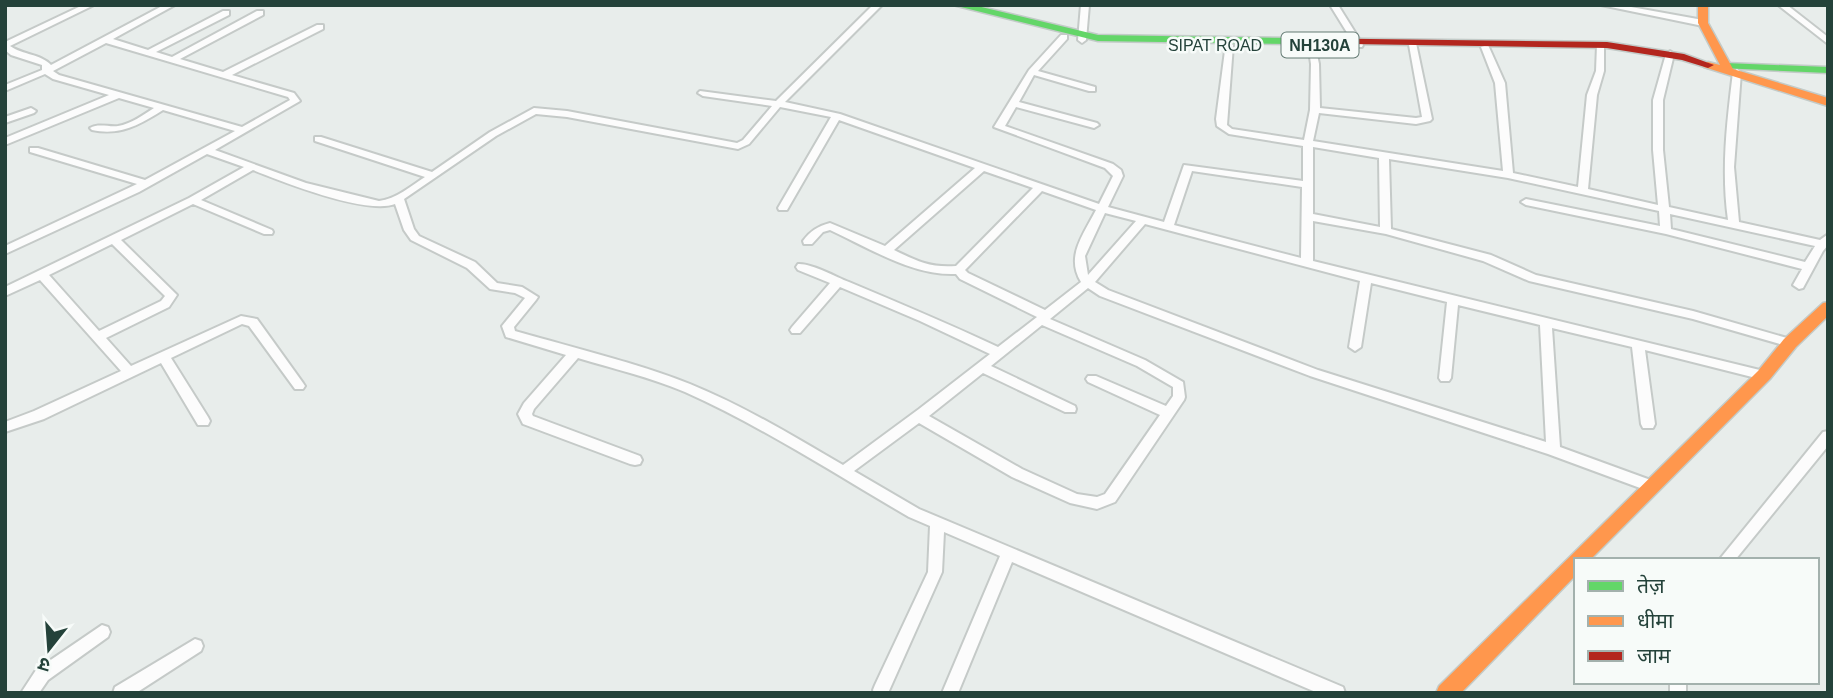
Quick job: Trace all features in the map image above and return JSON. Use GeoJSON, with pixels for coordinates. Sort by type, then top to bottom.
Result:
{"type":"FeatureCollection","features":[{"type":"Feature","properties":{"kind":"main road","name":"SIPAT ROAD"},"geometry":{"type":"LineString","coordinates":[[939,5],[1064,37],[1601,47],[1730,69],[1828,102]]}},
{"type":"Feature","properties":{"kind":"main road","name":"SIPAT ROAD"},"geometry":{"type":"LineString","coordinates":[[958,5],[1082,38],[1126,44],[1357,43],[1601,47]]}},
{"type":"Feature","properties":{"kind":"main road"},"geometry":{"type":"LineString","coordinates":[[1703,5],[1703,23],[1730,69],[1828,70]]}},
{"type":"Feature","properties":{"kind":"main road"},"geometry":{"type":"LineString","coordinates":[[1580,558],[1764,375],[1790,343],[1828,307]]}},
{"type":"Feature","properties":{"kind":"main road"},"geometry":{"type":"LineString","coordinates":[[1446,693],[1574,564]]}},
{"type":"Feature","properties":{"kind":"street"},"geometry":{"type":"LineString","coordinates":[[46,71],[47,65],[44,62],[10,55],[6,44],[90,5]]}},
{"type":"Feature","properties":{"kind":"street"},"geometry":{"type":"LineString","coordinates":[[156,5],[169,6]]}},
{"type":"Feature","properties":{"kind":"street"},"geometry":{"type":"LineString","coordinates":[[206,150],[348,198],[379,204],[400,199],[493,134],[534,111],[567,114],[738,146],[751,138],[778,104],[878,5]]}},
{"type":"Feature","properties":{"kind":"street"},"geometry":{"type":"LineString","coordinates":[[1082,38],[1085,5]]}},
{"type":"Feature","properties":{"kind":"street"},"geometry":{"type":"LineString","coordinates":[[1334,5],[1357,43]]}},
{"type":"Feature","properties":{"kind":"street"},"geometry":{"type":"LineString","coordinates":[[1605,5],[1703,23]]}},
{"type":"Feature","properties":{"kind":"street"},"geometry":{"type":"LineString","coordinates":[[1782,5],[1828,41]]}},
{"type":"Feature","properties":{"kind":"street"},"geometry":{"type":"LineString","coordinates":[[5,88],[46,71],[169,6]]}},
{"type":"Feature","properties":{"kind":"street"},"geometry":{"type":"LineString","coordinates":[[148,52],[226,13]]}},
{"type":"Feature","properties":{"kind":"street"},"geometry":{"type":"LineString","coordinates":[[172,60],[260,13]]}},
{"type":"Feature","properties":{"kind":"street"},"geometry":{"type":"LineString","coordinates":[[224,75],[320,27]]}},
{"type":"Feature","properties":{"kind":"street"},"geometry":{"type":"LineString","coordinates":[[1064,37],[1032,72],[1000,120],[1000,128],[1109,166],[1117,172],[1118,176],[1079,256],[1079,270],[1087,283],[1104,293],[1314,373],[1553,450],[1651,486]]}},
{"type":"Feature","properties":{"kind":"street"},"geometry":{"type":"LineString","coordinates":[[5,250],[147,184],[288,106],[295,98],[107,40]]}},
{"type":"Feature","properties":{"kind":"street"},"geometry":{"type":"LineString","coordinates":[[1229,45],[1221,119],[1224,129],[1508,175],[1825,242],[1799,285]]}},
{"type":"Feature","properties":{"kind":"street"},"geometry":{"type":"LineString","coordinates":[[1307,264],[1308,143],[1315,110],[1315,64],[1311,45]]}},
{"type":"Feature","properties":{"kind":"street"},"geometry":{"type":"LineString","coordinates":[[1315,110],[1416,121],[1427,119],[1413,45]]}},
{"type":"Feature","properties":{"kind":"street"},"geometry":{"type":"LineString","coordinates":[[1485,47],[1500,83],[1508,175]]}},
{"type":"Feature","properties":{"kind":"street"},"geometry":{"type":"LineString","coordinates":[[1583,191],[1592,95],[1600,71],[1601,47]]}},
{"type":"Feature","properties":{"kind":"street"},"geometry":{"type":"LineString","coordinates":[[1666,231],[1658,150],[1658,100],[1670,57]]}},
{"type":"Feature","properties":{"kind":"street"},"geometry":{"type":"LineString","coordinates":[[1730,69],[1729,198],[1734,224]]}},
{"type":"Feature","properties":{"kind":"street"},"geometry":{"type":"LineString","coordinates":[[46,71],[56,77],[243,130]]}},
{"type":"Feature","properties":{"kind":"street"},"geometry":{"type":"LineString","coordinates":[[1032,72],[1092,89]]}},
{"type":"Feature","properties":{"kind":"street"},"geometry":{"type":"LineString","coordinates":[[703,93],[837,116],[1102,209],[1366,279],[1764,375]]}},
{"type":"Feature","properties":{"kind":"street"},"geometry":{"type":"LineString","coordinates":[[5,142],[117,95]]}},
{"type":"Feature","properties":{"kind":"street"},"geometry":{"type":"LineString","coordinates":[[1012,103],[1094,125]]}},
{"type":"Feature","properties":{"kind":"street"},"geometry":{"type":"LineString","coordinates":[[95,128],[114,131],[125,128],[161,107]]}},
{"type":"Feature","properties":{"kind":"street"},"geometry":{"type":"LineString","coordinates":[[5,120],[31,111]]}},
{"type":"Feature","properties":{"kind":"street"},"geometry":{"type":"LineString","coordinates":[[783,208],[837,116]]}},
{"type":"Feature","properties":{"kind":"street"},"geometry":{"type":"LineString","coordinates":[[318,139],[433,176]]}},
{"type":"Feature","properties":{"kind":"street"},"geometry":{"type":"LineString","coordinates":[[34,150],[147,184]]}},
{"type":"Feature","properties":{"kind":"street"},"geometry":{"type":"LineString","coordinates":[[1384,154],[1386,230]]}},
{"type":"Feature","properties":{"kind":"street"},"geometry":{"type":"LineString","coordinates":[[5,292],[193,200],[253,166]]}},
{"type":"Feature","properties":{"kind":"street"},"geometry":{"type":"LineString","coordinates":[[886,251],[982,167]]}},
{"type":"Feature","properties":{"kind":"street"},"geometry":{"type":"LineString","coordinates":[[1168,226],[1188,167],[1308,185]]}},
{"type":"Feature","properties":{"kind":"street"},"geometry":{"type":"LineString","coordinates":[[808,241],[819,230],[830,226],[931,271],[959,270],[1040,187]]}},
{"type":"Feature","properties":{"kind":"street"},"geometry":{"type":"LineString","coordinates":[[400,199],[409,230],[415,238],[471,265],[495,286],[517,290],[532,297],[508,326],[510,334],[655,376],[698,393],[759,423],[938,524],[1337,693]]}},
{"type":"Feature","properties":{"kind":"street"},"geometry":{"type":"LineString","coordinates":[[193,200],[268,232]]}},
{"type":"Feature","properties":{"kind":"street"},"geometry":{"type":"LineString","coordinates":[[1526,202],[1666,231],[1809,267]]}},
{"type":"Feature","properties":{"kind":"street"},"geometry":{"type":"LineString","coordinates":[[1308,217],[1386,230],[1487,258],[1533,278],[1693,315],[1790,343]]}},
{"type":"Feature","properties":{"kind":"street"},"geometry":{"type":"LineString","coordinates":[[843,472],[919,416],[1087,283],[1143,220]]}},
{"type":"Feature","properties":{"kind":"street"},"geometry":{"type":"LineString","coordinates":[[97,337],[165,304],[171,295],[114,239]]}},
{"type":"Feature","properties":{"kind":"street"},"geometry":{"type":"LineString","coordinates":[[802,267],[999,353]]}},
{"type":"Feature","properties":{"kind":"street"},"geometry":{"type":"LineString","coordinates":[[919,416],[1017,472],[1075,499],[1097,503],[1110,498],[1117,489],[1180,393],[1179,385],[1173,380],[1044,318],[964,276],[959,270]]}},
{"type":"Feature","properties":{"kind":"street"},"geometry":{"type":"LineString","coordinates":[[41,275],[129,372]]}},
{"type":"Feature","properties":{"kind":"street"},"geometry":{"type":"LineString","coordinates":[[1355,347],[1366,279]]}},
{"type":"Feature","properties":{"kind":"street"},"geometry":{"type":"LineString","coordinates":[[796,330],[838,282]]}},
{"type":"Feature","properties":{"kind":"street"},"geometry":{"type":"LineString","coordinates":[[1445,378],[1453,300]]}},
{"type":"Feature","properties":{"kind":"street"},"geometry":{"type":"LineString","coordinates":[[5,427],[39,415],[228,324],[246,320],[257,327],[299,386]]}},
{"type":"Feature","properties":{"kind":"street"},"geometry":{"type":"LineString","coordinates":[[1546,322],[1553,450]]}},
{"type":"Feature","properties":{"kind":"street"},"geometry":{"type":"LineString","coordinates":[[1637,344],[1648,424]]}},
{"type":"Feature","properties":{"kind":"street"},"geometry":{"type":"LineString","coordinates":[[575,353],[525,414],[537,425],[635,460]]}},
{"type":"Feature","properties":{"kind":"street"},"geometry":{"type":"LineString","coordinates":[[163,356],[203,421]]}},
{"type":"Feature","properties":{"kind":"street"},"geometry":{"type":"LineString","coordinates":[[981,367],[1070,409]]}},
{"type":"Feature","properties":{"kind":"street"},"geometry":{"type":"LineString","coordinates":[[1092,379],[1166,412]]}},
{"type":"Feature","properties":{"kind":"street"},"geometry":{"type":"LineString","coordinates":[[1729,558],[1828,436]]}},
{"type":"Feature","properties":{"kind":"street"},"geometry":{"type":"LineString","coordinates":[[881,690],[935,572],[937,557],[934,544],[938,524]]}},
{"type":"Feature","properties":{"kind":"street"},"geometry":{"type":"LineString","coordinates":[[950,693],[1008,554]]}},
{"type":"Feature","properties":{"kind":"street"},"geometry":{"type":"LineString","coordinates":[[29,693],[42,675],[102,632]]}},
{"type":"Feature","properties":{"kind":"street"},"geometry":{"type":"LineString","coordinates":[[121,693],[195,646]]}},
{"type":"Feature","properties":{"kind":"traffic: fast"},"geometry":{"type":"LineString","coordinates":[[958,5],[1098,38],[1292,41]]}},
{"type":"Feature","properties":{"kind":"traffic: fast"},"geometry":{"type":"LineString","coordinates":[[1725,66],[1828,70]]}},
{"type":"Feature","properties":{"kind":"traffic: slow"},"geometry":{"type":"LineString","coordinates":[[1703,5],[1703,23],[1728,70]]}},
{"type":"Feature","properties":{"kind":"traffic: slow"},"geometry":{"type":"LineString","coordinates":[[1708,65],[1828,102]]}},
{"type":"Feature","properties":{"kind":"traffic: slow"},"geometry":{"type":"LineString","coordinates":[[1579,558],[1764,375],[1790,343],[1828,307]]}},
{"type":"Feature","properties":{"kind":"traffic: slow"},"geometry":{"type":"LineString","coordinates":[[1446,693],[1574,564]]}},
{"type":"Feature","properties":{"kind":"traffic: jam"},"geometry":{"type":"LineString","coordinates":[[1292,41],[1607,45],[1684,57],[1708,65]]}}]}
